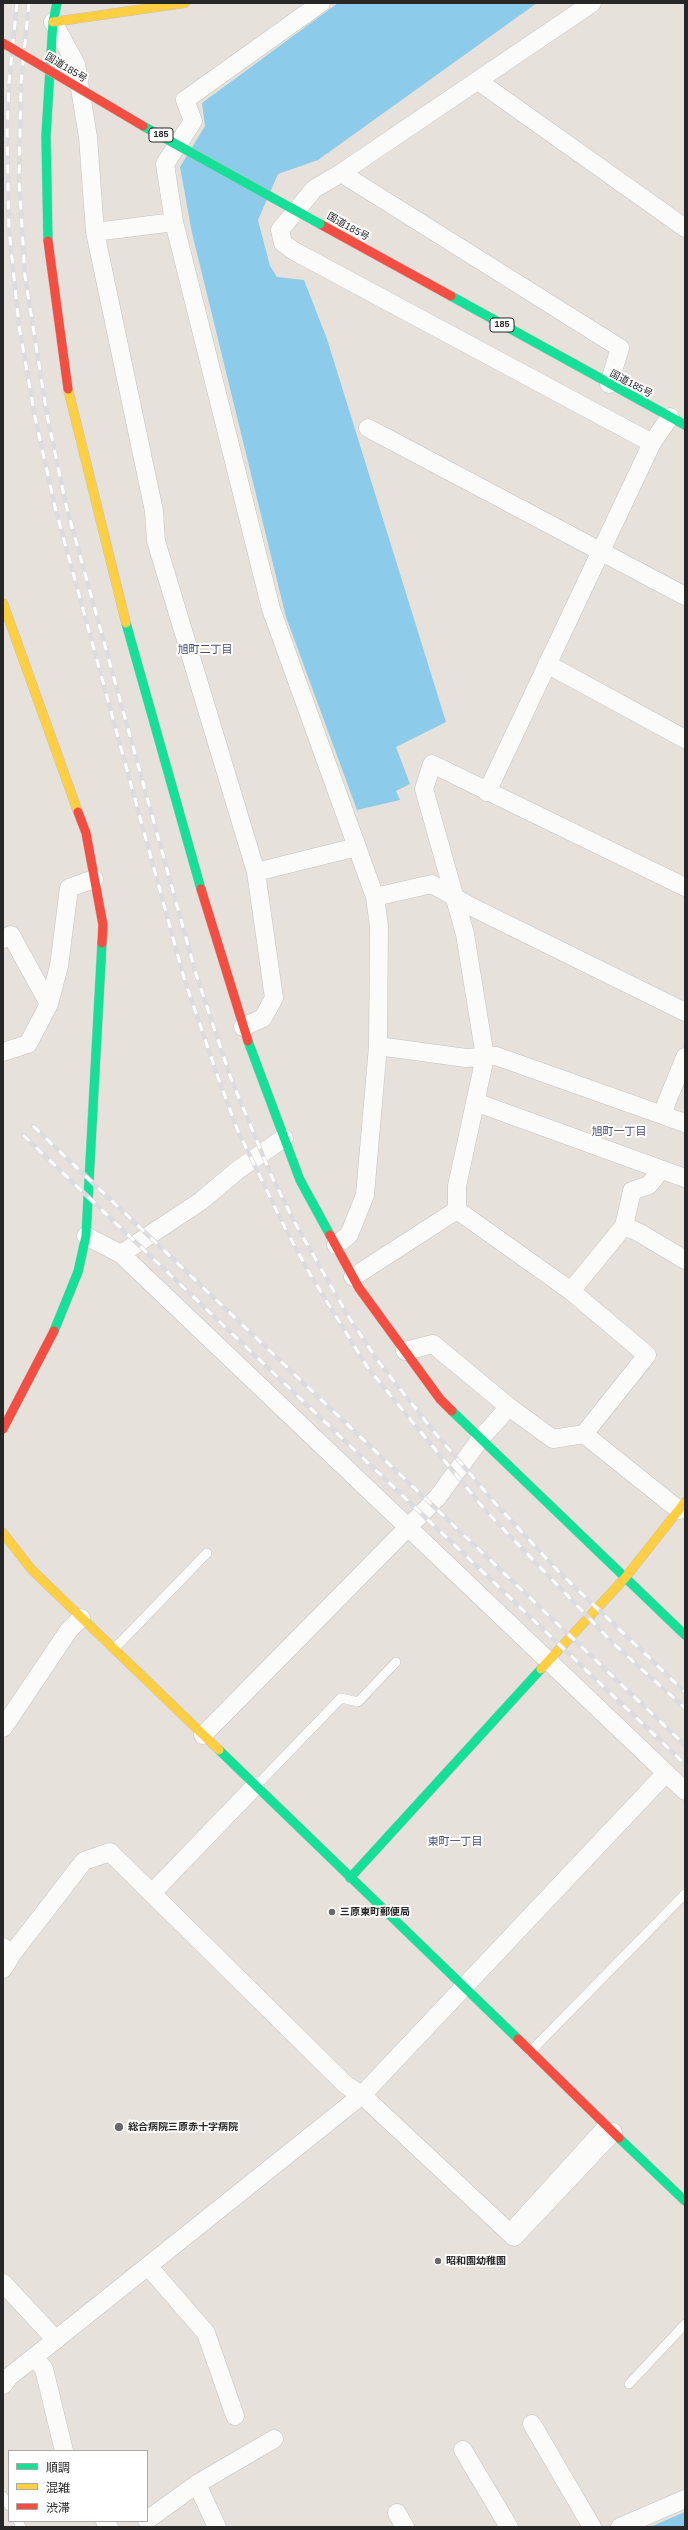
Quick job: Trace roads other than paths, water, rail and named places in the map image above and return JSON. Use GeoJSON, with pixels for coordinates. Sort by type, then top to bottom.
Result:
{"type":"FeatureCollection","features":[{"type":"Feature","properties":{"kind":"main road"},"geometry":{"type":"LineString","coordinates":[[57,3],[53,22],[46,135],[48,249],[66,382],[132,645],[243,1027],[300,1180],[353,1277],[440,1399],[624,1578],[685,1635]]}},
{"type":"Feature","properties":{"kind":"main road"},"geometry":{"type":"LineString","coordinates":[[53,22],[179,3]]}},
{"type":"Feature","properties":{"kind":"main road","name":"国道185号"},"geometry":{"type":"LineString","coordinates":[[3,44],[110,108],[678,421]]}},
{"type":"Feature","properties":{"kind":"main road"},"geometry":{"type":"LineString","coordinates":[[3,603],[5,614],[86,833],[103,925],[86,1236],[78,1272],[60,1320],[3,1430]]}},
{"type":"Feature","properties":{"kind":"main road"},"geometry":{"type":"LineString","coordinates":[[350,1878],[550,1662],[624,1578],[682,1506]]}},
{"type":"Feature","properties":{"kind":"main road"},"geometry":{"type":"LineString","coordinates":[[3,1533],[32,1570],[530,2052],[684,2198]]}},
{"type":"Feature","properties":{"kind":"street"},"geometry":{"type":"LineString","coordinates":[[321,3],[186,100],[193,121],[165,164],[174,222],[271,610],[375,897],[379,926],[378,1046],[365,1195],[348,1235],[336,1245]]}},
{"type":"Feature","properties":{"kind":"street"},"geometry":{"type":"LineString","coordinates":[[592,3],[341,173],[314,189],[280,230],[283,243],[652,443]]}},
{"type":"Feature","properties":{"kind":"street"},"geometry":{"type":"LineString","coordinates":[[53,22],[76,64],[88,137],[95,232],[154,511],[156,541],[256,872],[274,998],[263,1018],[243,1027]]}},
{"type":"Feature","properties":{"kind":"street"},"geometry":{"type":"LineString","coordinates":[[478,81],[685,228]]}},
{"type":"Feature","properties":{"kind":"street"},"geometry":{"type":"LineString","coordinates":[[341,173],[620,348],[609,384]]}},
{"type":"Feature","properties":{"kind":"street"},"geometry":{"type":"LineString","coordinates":[[95,232],[174,222]]}},
{"type":"Feature","properties":{"kind":"street"},"geometry":{"type":"LineString","coordinates":[[487,792],[652,443],[678,421]]}},
{"type":"Feature","properties":{"kind":"street"},"geometry":{"type":"LineString","coordinates":[[368,428],[601,550],[685,596]]}},
{"type":"Feature","properties":{"kind":"street"},"geometry":{"type":"LineString","coordinates":[[547,664],[685,739]]}},
{"type":"Feature","properties":{"kind":"street"},"geometry":{"type":"LineString","coordinates":[[457,1210],[457,1186],[484,1057],[464,934],[424,789],[432,764],[685,887]]}},
{"type":"Feature","properties":{"kind":"street"},"geometry":{"type":"LineString","coordinates":[[256,872],[357,847]]}},
{"type":"Feature","properties":{"kind":"street"},"geometry":{"type":"LineString","coordinates":[[3,1052],[28,1044],[49,1004],[59,966],[69,888],[94,879]]}},
{"type":"Feature","properties":{"kind":"street"},"geometry":{"type":"LineString","coordinates":[[375,897],[432,884],[454,895],[468,905],[685,1012]]}},
{"type":"Feature","properties":{"kind":"street"},"geometry":{"type":"LineString","coordinates":[[3,939],[11,935],[49,1004]]}},
{"type":"Feature","properties":{"kind":"street"},"geometry":{"type":"LineString","coordinates":[[378,1046],[466,1058],[496,1056],[685,1123]]}},
{"type":"Feature","properties":{"kind":"street"},"geometry":{"type":"LineString","coordinates":[[662,1114],[685,1057]]}},
{"type":"Feature","properties":{"kind":"street"},"geometry":{"type":"LineString","coordinates":[[475,1102],[685,1178]]}},
{"type":"Feature","properties":{"kind":"street"},"geometry":{"type":"LineString","coordinates":[[121,1254],[201,1201],[239,1169],[284,1138]]}},
{"type":"Feature","properties":{"kind":"street"},"geometry":{"type":"LineString","coordinates":[[571,1291],[624,1226],[632,1191],[649,1185],[661,1170]]}},
{"type":"Feature","properties":{"kind":"street"},"geometry":{"type":"LineString","coordinates":[[353,1277],[457,1210]]}},
{"type":"Feature","properties":{"kind":"street"},"geometry":{"type":"LineString","coordinates":[[457,1210],[571,1291],[647,1355],[584,1434]]}},
{"type":"Feature","properties":{"kind":"street"},"geometry":{"type":"LineString","coordinates":[[624,1226],[640,1233],[685,1260]]}},
{"type":"Feature","properties":{"kind":"street"},"geometry":{"type":"LineString","coordinates":[[86,1236],[121,1254],[685,1791]]}},
{"type":"Feature","properties":{"kind":"street"},"geometry":{"type":"LineString","coordinates":[[405,1351],[433,1344],[509,1407],[553,1438],[584,1434],[682,1506]]}},
{"type":"Feature","properties":{"kind":"street"},"geometry":{"type":"LineString","coordinates":[[203,1735],[437,1498],[481,1438],[509,1407]]}},
{"type":"Feature","properties":{"kind":"street"},"geometry":{"type":"LineString","coordinates":[[3,1728],[70,1630],[82,1618]]}},
{"type":"Feature","properties":{"kind":"street"},"geometry":{"type":"LineString","coordinates":[[3,2385],[34,2357],[362,2095],[666,1773]]}},
{"type":"Feature","properties":{"kind":"street"},"geometry":{"type":"LineString","coordinates":[[152,1893],[255,1786]]}},
{"type":"Feature","properties":{"kind":"street"},"geometry":{"type":"LineString","coordinates":[[6,1956],[84,1861],[110,1852],[346,2085],[362,2095],[514,2237],[608,2127]]}},
{"type":"Feature","properties":{"kind":"street"},"geometry":{"type":"LineString","coordinates":[[148,2266],[206,2333],[235,2416]]}},
{"type":"Feature","properties":{"kind":"street"},"geometry":{"type":"LineString","coordinates":[[3,2283],[56,2340]]}},
{"type":"Feature","properties":{"kind":"street"},"geometry":{"type":"LineString","coordinates":[[34,2357],[44,2369],[64,2450]]}},
{"type":"Feature","properties":{"kind":"street"},"geometry":{"type":"LineString","coordinates":[[532,2424],[592,2527]]}},
{"type":"Feature","properties":{"kind":"street"},"geometry":{"type":"LineString","coordinates":[[148,2520],[197,2484],[274,2439]]}},
{"type":"Feature","properties":{"kind":"street"},"geometry":{"type":"LineString","coordinates":[[463,2450],[509,2527]]}},
{"type":"Feature","properties":{"kind":"street"},"geometry":{"type":"LineString","coordinates":[[197,2484],[217,2527]]}},
{"type":"Feature","properties":{"kind":"street"},"geometry":{"type":"LineString","coordinates":[[620,2527],[685,2499]]}},
{"type":"Feature","properties":{"kind":"lane"},"geometry":{"type":"LineString","coordinates":[[114,1649],[207,1553]]}},
{"type":"Feature","properties":{"kind":"lane"},"geometry":{"type":"LineString","coordinates":[[255,1786],[341,1698],[358,1702],[396,1662]]}},
{"type":"Feature","properties":{"kind":"lane"},"geometry":{"type":"LineString","coordinates":[[530,2052],[685,1894]]}},
{"type":"Feature","properties":{"kind":"lane"},"geometry":{"type":"LineString","coordinates":[[629,2384],[685,2324]]}},
{"type":"Feature","properties":{"kind":"water"},"geometry":{"type":"Polygon","coordinates":[[[338,3],[537,3],[318,160],[278,174],[258,220],[270,266],[277,277],[304,280],[327,339],[446,722],[396,747],[410,784],[396,791],[400,800],[357,810],[286,617],[192,233],[180,167],[205,126],[202,103],[338,3]]]}},
{"type":"Feature","properties":{"kind":"water"},"geometry":{"type":"Polygon","coordinates":[[[685,2512],[685,2527],[650,2527],[685,2512]]]}},
{"type":"Feature","properties":{"kind":"railway"},"geometry":{"type":"LineString","coordinates":[[17,3],[9,83],[7,132],[9,229],[19,326],[35,417],[55,507],[184,978],[238,1131],[285,1228],[311,1276],[368,1368],[486,1511],[615,1645],[685,1708]]}},
{"type":"Feature","properties":{"kind":"railway"},"geometry":{"type":"LineString","coordinates":[[29,3],[21,84],[19,180],[25,276],[47,415],[66,505],[196,974],[230,1076],[271,1175],[295,1223],[348,1316],[378,1361],[435,1433],[495,1503],[558,1571],[685,1692]]}},
{"type":"Feature","properties":{"kind":"railway"},"geometry":{"type":"LineString","coordinates":[[33,1126],[685,1745]]}},
{"type":"Feature","properties":{"kind":"railway"},"geometry":{"type":"LineString","coordinates":[[23,1135],[685,1764]]}},
{"type":"Feature","properties":{"kind":"place","name":"三原東町郵便局"},"geometry":{"type":"Point","coordinates":[332,1912]}},
{"type":"Feature","properties":{"kind":"place","name":"総合病院三原赤十字病院"},"geometry":{"type":"Point","coordinates":[119,2127]}},
{"type":"Feature","properties":{"kind":"place","name":"昭和園幼稚園"},"geometry":{"type":"Point","coordinates":[438,2261]}},
{"type":"Feature","properties":{"kind":"district","name":"旭町二丁目"},"geometry":{"type":"Point","coordinates":[205,650]}},
{"type":"Feature","properties":{"kind":"district","name":"旭町一丁目"},"geometry":{"type":"Point","coordinates":[619,1132]}},
{"type":"Feature","properties":{"kind":"district","name":"東町一丁目"},"geometry":{"type":"Point","coordinates":[455,1842]}}]}
